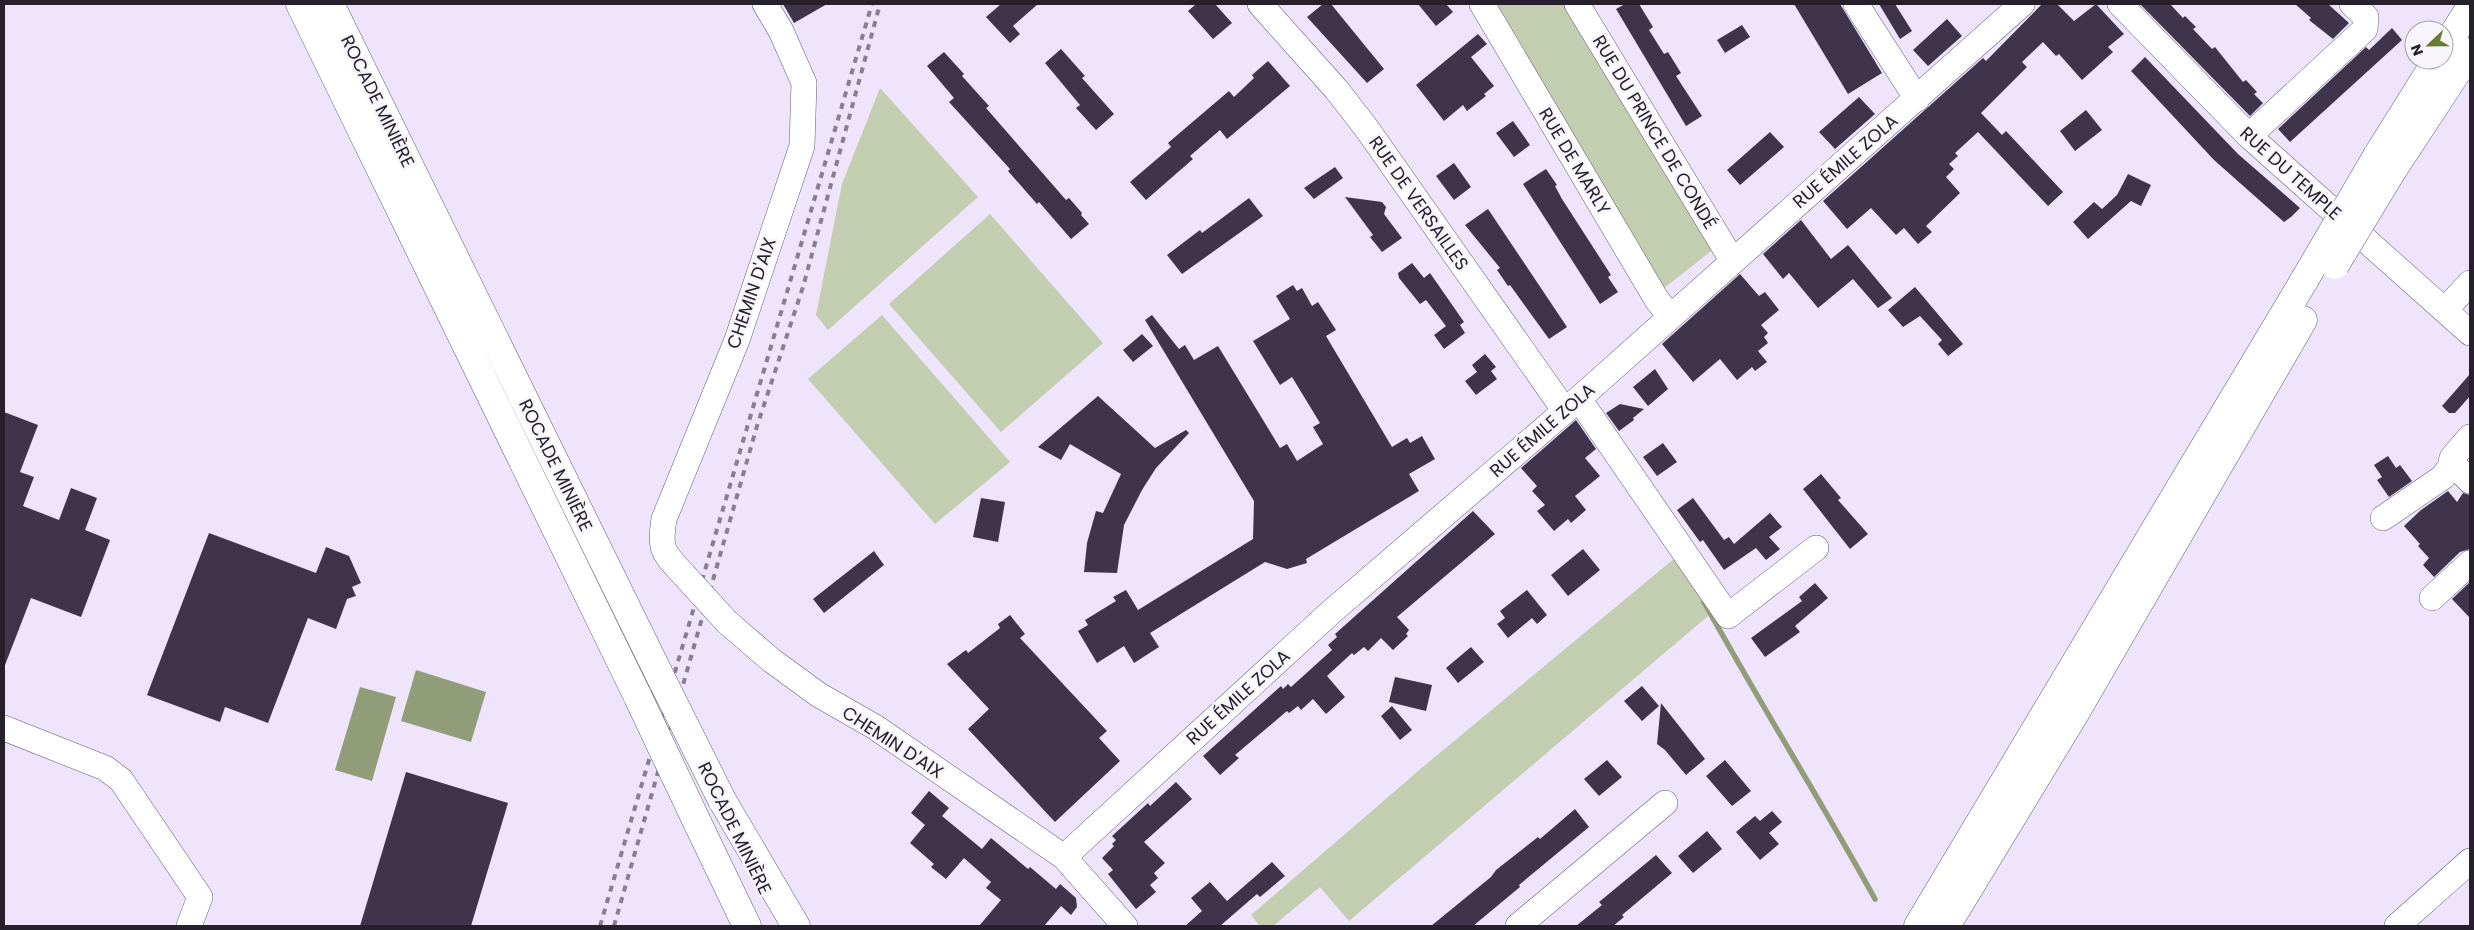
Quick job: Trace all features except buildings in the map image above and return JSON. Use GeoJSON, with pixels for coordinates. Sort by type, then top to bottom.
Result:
{"type":"FeatureCollection","features":[{"type":"Feature","properties":{"kind":"highway","name":"ROCADE MINIÈRE"},"geometry":{"type":"LineString","coordinates":[[300,4],[638,697],[747,926]]}},
{"type":"Feature","properties":{"kind":"highway","name":"ROCADE MINIÈRE"},"geometry":{"type":"LineString","coordinates":[[330,4],[783,926]]}},
{"type":"Feature","properties":{"kind":"highway"},"geometry":{"type":"LineString","coordinates":[[2454,33],[2470,8]]}},
{"type":"Feature","properties":{"kind":"highway"},"geometry":{"type":"LineString","coordinates":[[2384,164],[2470,52]]}},
{"type":"Feature","properties":{"kind":"highway"},"geometry":{"type":"LineString","coordinates":[[1918,926],[2312,285],[2384,164],[2432,70]]}},
{"type":"Feature","properties":{"kind":"highway"},"geometry":{"type":"LineString","coordinates":[[1946,926],[2079,707],[2312,285]]}},
{"type":"Feature","properties":{"kind":"highway"},"geometry":{"type":"LineString","coordinates":[[722,800],[796,926]]}},
{"type":"Feature","properties":{"kind":"highway"},"geometry":{"type":"LineString","coordinates":[[733,900],[732,920],[735,926]]}},
{"type":"Feature","properties":{"kind":"street","name":"CHEMIN D'AIX"},"geometry":{"type":"LineString","coordinates":[[765,4],[781,31],[804,83],[802,146],[736,340],[664,519],[661,540],[665,555],[726,622],[771,660],[819,695],[875,727],[1064,857],[1125,926]]}},
{"type":"Feature","properties":{"kind":"street","name":"RUE DE VERSAILLES"},"geometry":{"type":"LineString","coordinates":[[1260,4],[1336,89],[1367,129],[1728,616],[1816,548]]}},
{"type":"Feature","properties":{"kind":"street","name":"RUE DE MARLY"},"geometry":{"type":"LineString","coordinates":[[1482,4],[1657,300],[1670,316]]}},
{"type":"Feature","properties":{"kind":"street","name":"RUE DU PRINCE DE CONDÉ"},"geometry":{"type":"LineString","coordinates":[[1577,4],[1732,260]]}},
{"type":"Feature","properties":{"kind":"street"},"geometry":{"type":"LineString","coordinates":[[1856,4],[1917,99]]}},
{"type":"Feature","properties":{"kind":"street","name":"RUE ÉMILE ZOLA"},"geometry":{"type":"LineString","coordinates":[[1064,857],[1330,613],[1572,405],[1732,260],[1917,99],[1998,12],[2022,4]]}},
{"type":"Feature","properties":{"kind":"street","name":"RUE DU TEMPLE"},"geometry":{"type":"LineString","coordinates":[[2120,4],[2249,136],[2470,333]]}},
{"type":"Feature","properties":{"kind":"street"},"geometry":{"type":"LineString","coordinates":[[2249,136],[2365,29],[2359,10]]}},
{"type":"Feature","properties":{"kind":"street"},"geometry":{"type":"LineString","coordinates":[[2445,310],[2470,283]]}},
{"type":"Feature","properties":{"kind":"street"},"geometry":{"type":"LineString","coordinates":[[2383,518],[2443,477],[2460,474],[2452,458],[2470,437]]}},
{"type":"Feature","properties":{"kind":"street"},"geometry":{"type":"LineString","coordinates":[[2432,598],[2470,562]]}},
{"type":"Feature","properties":{"kind":"street"},"geometry":{"type":"LineString","coordinates":[[4,728],[105,768],[121,780],[200,897],[189,926]]}},
{"type":"Feature","properties":{"kind":"street"},"geometry":{"type":"LineString","coordinates":[[1518,926],[1664,803]]}},
{"type":"Feature","properties":{"kind":"street"},"geometry":{"type":"LineString","coordinates":[[2397,926],[2470,861]]}},
{"type":"Feature","properties":{"kind":"shaded area"},"geometry":{"type":"Polygon","coordinates":[[[1489,4],[1575,4],[1725,240],[1663,289],[1489,4]]]}},
{"type":"Feature","properties":{"kind":"shaded area"},"geometry":{"type":"Polygon","coordinates":[[[880,88],[978,197],[828,330],[816,315],[842,184],[880,88]]]}},
{"type":"Feature","properties":{"kind":"shaded area"},"geometry":{"type":"Polygon","coordinates":[[[990,214],[1103,343],[1001,432],[889,304],[990,214]]]}},
{"type":"Feature","properties":{"kind":"shaded area"},"geometry":{"type":"Polygon","coordinates":[[[882,315],[1010,462],[935,524],[808,379],[882,315]]]}},
{"type":"Feature","properties":{"kind":"shaded area"},"geometry":{"type":"Polygon","coordinates":[[[1681,553],[1715,610],[1349,921],[1320,887],[1273,926],[1260,926],[1251,915],[1424,766],[1681,553]]]}},
{"type":"Feature","properties":{"kind":"shaded area"},"geometry":{"type":"Polygon","coordinates":[[[416,670],[486,692],[471,742],[401,721],[416,670]]]}},
{"type":"Feature","properties":{"kind":"shaded area"},"geometry":{"type":"Polygon","coordinates":[[[360,687],[396,697],[372,781],[335,770],[360,687]]]}},
{"type":"Feature","properties":{"kind":"waterway"},"geometry":{"type":"LineString","coordinates":[[1704,602],[1875,899]]}},
{"type":"Feature","properties":{"kind":"railway"},"geometry":{"type":"LineString","coordinates":[[600,926],[872,4]]}},
{"type":"Feature","properties":{"kind":"railway"},"geometry":{"type":"LineString","coordinates":[[614,926],[757,426],[803,287],[880,4]]}}]}
